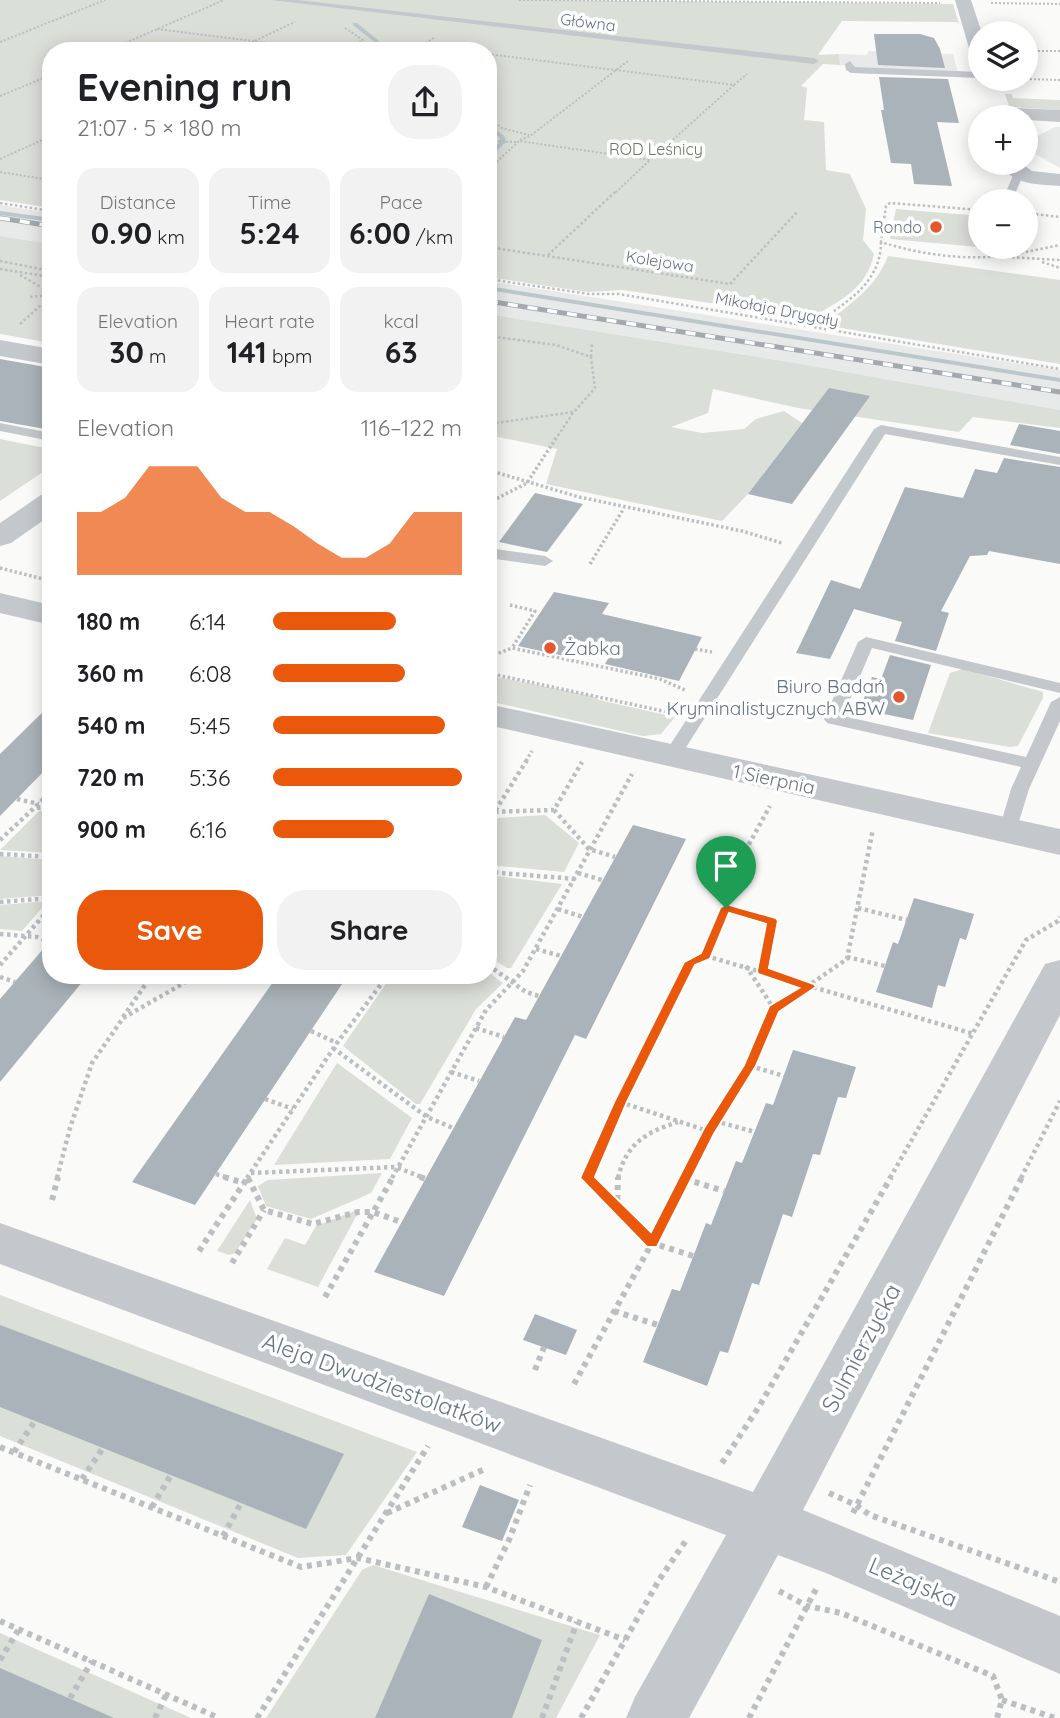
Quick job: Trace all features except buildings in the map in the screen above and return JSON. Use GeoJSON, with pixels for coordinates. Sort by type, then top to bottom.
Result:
{"type":"FeatureCollection","features":[{"type":"Feature","properties":{"kind":"street"},"geometry":{"type":"LineString","coordinates":[[963,2],[969,21]]}},
{"type":"Feature","properties":{"kind":"street"},"geometry":{"type":"LineString","coordinates":[[1038,116],[1060,116]]}},
{"type":"Feature","properties":{"kind":"street"},"geometry":{"type":"LineString","coordinates":[[1038,174],[1060,180]]}},
{"type":"Feature","properties":{"kind":"street"},"geometry":{"type":"LineString","coordinates":[[0,348],[42,355]]}},
{"type":"Feature","properties":{"kind":"street"},"geometry":{"type":"LineString","coordinates":[[0,537],[42,507]]}},
{"type":"Feature","properties":{"kind":"street"},"geometry":{"type":"LineString","coordinates":[[0,603],[42,613]]}},
{"type":"Feature","properties":{"kind":"street","name":"1 Sierpnia"},"geometry":{"type":"LineString","coordinates":[[497,715],[1060,842]]}},
{"type":"Feature","properties":{"kind":"street","name":"Sulmierzycka"},"geometry":{"type":"LineString","coordinates":[[656,1718],[764,1523],[792,1478],[1060,975]]}},
{"type":"Feature","properties":{"kind":"street","name":"Aleja Dwudziestolatków"},"geometry":{"type":"LineString","coordinates":[[0,1243],[764,1523]]}},
{"type":"Feature","properties":{"kind":"street","name":"Leżajska"},"geometry":{"type":"LineString","coordinates":[[764,1523],[836,1549],[1060,1645]]}},
{"type":"Feature","properties":{"kind":"lane","name":"Główna"},"geometry":{"type":"LineString","coordinates":[[275,0],[814,61]]}},
{"type":"Feature","properties":{"kind":"lane"},"geometry":{"type":"LineString","coordinates":[[850,64],[851,70],[968,75]]}},
{"type":"Feature","properties":{"kind":"lane"},"geometry":{"type":"LineString","coordinates":[[0,428],[42,435]]}},
{"type":"Feature","properties":{"kind":"lane"},"geometry":{"type":"LineString","coordinates":[[672,756],[881,429],[1060,461]]}},
{"type":"Feature","properties":{"kind":"lane"},"geometry":{"type":"LineString","coordinates":[[497,554],[545,561]]}},
{"type":"Feature","properties":{"kind":"lane"},"geometry":{"type":"LineString","coordinates":[[1031,764],[832,719],[866,642],[1060,688]]}},
{"type":"Feature","properties":{"kind":"lane"},"geometry":{"type":"LineString","coordinates":[[1008,830],[1020,789],[1060,702]]}},
{"type":"Feature","properties":{"kind":"path"},"geometry":{"type":"LineString","coordinates":[[0,42],[105,0]]}},
{"type":"Feature","properties":{"kind":"path"},"geometry":{"type":"LineString","coordinates":[[127,42],[223,0]]}},
{"type":"Feature","properties":{"kind":"path"},"geometry":{"type":"LineString","coordinates":[[519,0],[1060,4]]}},
{"type":"Feature","properties":{"kind":"path"},"geometry":{"type":"LineString","coordinates":[[254,41],[331,6]]}},
{"type":"Feature","properties":{"kind":"path"},"geometry":{"type":"LineString","coordinates":[[157,29],[262,42]]}},
{"type":"Feature","properties":{"kind":"path"},"geometry":{"type":"LineString","coordinates":[[497,162],[518,142],[530,136],[651,43]]}},
{"type":"Feature","properties":{"kind":"path"},"geometry":{"type":"LineString","coordinates":[[1038,49],[1060,53]]}},
{"type":"Feature","properties":{"kind":"path"},"geometry":{"type":"LineString","coordinates":[[1038,51],[1047,51]]}},
{"type":"Feature","properties":{"kind":"path"},"geometry":{"type":"LineString","coordinates":[[497,55],[734,85],[548,255]]}},
{"type":"Feature","properties":{"kind":"path"},"geometry":{"type":"LineString","coordinates":[[0,96],[42,79]]}},
{"type":"Feature","properties":{"kind":"path"},"geometry":{"type":"LineString","coordinates":[[1038,79],[1060,80]]}},
{"type":"Feature","properties":{"kind":"path"},"geometry":{"type":"LineString","coordinates":[[497,124],[530,136]]}},
{"type":"Feature","properties":{"kind":"path"},"geometry":{"type":"LineString","coordinates":[[0,159],[42,140]]}},
{"type":"Feature","properties":{"kind":"path"},"geometry":{"type":"LineString","coordinates":[[497,141],[650,160]]}},
{"type":"Feature","properties":{"kind":"path"},"geometry":{"type":"LineString","coordinates":[[0,172],[42,179]]}},
{"type":"Feature","properties":{"kind":"path"},"geometry":{"type":"LineString","coordinates":[[0,203],[42,210]]}},
{"type":"Feature","properties":{"kind":"path"},"geometry":{"type":"LineString","coordinates":[[813,325],[862,290],[873,275],[883,251],[881,242],[886,206],[890,203],[968,209]]}},
{"type":"Feature","properties":{"kind":"path","name":"Kolejowa"},"geometry":{"type":"LineString","coordinates":[[497,248],[730,284],[797,212]]}},
{"type":"Feature","properties":{"kind":"path"},"geometry":{"type":"LineString","coordinates":[[1038,214],[1060,217]]}},
{"type":"Feature","properties":{"kind":"path"},"geometry":{"type":"LineString","coordinates":[[881,242],[897,248],[968,256]]}},
{"type":"Feature","properties":{"kind":"path"},"geometry":{"type":"LineString","coordinates":[[1038,249],[1060,245]]}},
{"type":"Feature","properties":{"kind":"path"},"geometry":{"type":"LineString","coordinates":[[1035,259],[1060,260]]}},
{"type":"Feature","properties":{"kind":"path"},"geometry":{"type":"LineString","coordinates":[[1035,259],[1060,268]]}},
{"type":"Feature","properties":{"kind":"path"},"geometry":{"type":"LineString","coordinates":[[0,261],[42,269]]}},
{"type":"Feature","properties":{"kind":"path"},"geometry":{"type":"LineString","coordinates":[[0,269],[42,276]]}},
{"type":"Feature","properties":{"kind":"path"},"geometry":{"type":"LineString","coordinates":[[16,273],[42,289]]}},
{"type":"Feature","properties":{"kind":"path","name":"Mikołaja Drygały"},"geometry":{"type":"LineString","coordinates":[[497,280],[589,294],[619,294],[813,325],[841,334],[1060,369]]}},
{"type":"Feature","properties":{"kind":"path"},"geometry":{"type":"LineString","coordinates":[[30,297],[42,296]]}},
{"type":"Feature","properties":{"kind":"path"},"geometry":{"type":"LineString","coordinates":[[20,324],[42,303]]}},
{"type":"Feature","properties":{"kind":"path"},"geometry":{"type":"LineString","coordinates":[[497,337],[556,345],[591,357]]}},
{"type":"Feature","properties":{"kind":"path"},"geometry":{"type":"LineString","coordinates":[[497,498],[527,483],[574,412],[595,388],[592,342]]}},
{"type":"Feature","properties":{"kind":"path"},"geometry":{"type":"LineString","coordinates":[[497,423],[574,412]]}},
{"type":"Feature","properties":{"kind":"path"},"geometry":{"type":"LineString","coordinates":[[497,473],[624,508],[757,534],[803,551]]}},
{"type":"Feature","properties":{"kind":"path"},"geometry":{"type":"LineString","coordinates":[[590,564],[624,508]]}},
{"type":"Feature","properties":{"kind":"path"},"geometry":{"type":"LineString","coordinates":[[0,568],[42,579]]}},
{"type":"Feature","properties":{"kind":"path"},"geometry":{"type":"LineString","coordinates":[[510,606],[535,611],[512,648]]}},
{"type":"Feature","properties":{"kind":"path"},"geometry":{"type":"LineString","coordinates":[[497,654],[512,648],[660,679],[689,692]]}},
{"type":"Feature","properties":{"kind":"path"},"geometry":{"type":"LineString","coordinates":[[497,675],[697,717]]}},
{"type":"Feature","properties":{"kind":"path"},"geometry":{"type":"LineString","coordinates":[[497,804],[533,750]]}},
{"type":"Feature","properties":{"kind":"path"},"geometry":{"type":"LineString","coordinates":[[554,810],[582,762]]}},
{"type":"Feature","properties":{"kind":"path"},"geometry":{"type":"LineString","coordinates":[[325,1297],[486,1010],[523,971],[632,774]]}},
{"type":"Feature","properties":{"kind":"path"},"geometry":{"type":"LineString","coordinates":[[17,799],[42,806]]}},
{"type":"Feature","properties":{"kind":"path"},"geometry":{"type":"LineString","coordinates":[[0,840],[42,801]]}},
{"type":"Feature","properties":{"kind":"path"},"geometry":{"type":"LineString","coordinates":[[706,956],[739,879],[737,866],[770,805]]}},
{"type":"Feature","properties":{"kind":"path"},"geometry":{"type":"LineString","coordinates":[[497,813],[554,810]]}},
{"type":"Feature","properties":{"kind":"path"},"geometry":{"type":"LineString","coordinates":[[554,810],[589,849],[615,857]]}},
{"type":"Feature","properties":{"kind":"path"},"geometry":{"type":"LineString","coordinates":[[574,1384],[652,1243],[708,1131],[750,1066],[774,1010],[847,957],[873,829]]}},
{"type":"Feature","properties":{"kind":"path"},"geometry":{"type":"LineString","coordinates":[[0,854],[42,856]]}},
{"type":"Feature","properties":{"kind":"path"},"geometry":{"type":"LineString","coordinates":[[497,873],[577,876],[602,880]]}},
{"type":"Feature","properties":{"kind":"path"},"geometry":{"type":"LineString","coordinates":[[0,902],[42,899]]}},
{"type":"Feature","properties":{"kind":"path"},"geometry":{"type":"LineString","coordinates":[[726,908],[772,921],[763,971]]}},
{"type":"Feature","properties":{"kind":"path"},"geometry":{"type":"LineString","coordinates":[[858,908],[907,920]]}},
{"type":"Feature","properties":{"kind":"path"},"geometry":{"type":"LineString","coordinates":[[558,909],[583,917]]}},
{"type":"Feature","properties":{"kind":"path"},"geometry":{"type":"LineString","coordinates":[[0,965],[42,917]]}},
{"type":"Feature","properties":{"kind":"path"},"geometry":{"type":"LineString","coordinates":[[720,1466],[760,1405],[1026,940],[1058,921],[1060,917]]}},
{"type":"Feature","properties":{"kind":"path"},"geometry":{"type":"LineString","coordinates":[[0,934],[42,940]]}},
{"type":"Feature","properties":{"kind":"path"},"geometry":{"type":"LineString","coordinates":[[536,948],[561,956]]}},
{"type":"Feature","properties":{"kind":"path"},"geometry":{"type":"LineString","coordinates":[[693,1256],[652,1243],[587,1178],[620,1102],[690,962],[706,956],[746,966],[809,987],[974,1034]]}},
{"type":"Feature","properties":{"kind":"path"},"geometry":{"type":"LineString","coordinates":[[847,957],[885,966]]}},
{"type":"Feature","properties":{"kind":"path"},"geometry":{"type":"LineString","coordinates":[[746,966],[774,1010]]}},
{"type":"Feature","properties":{"kind":"path"},"geometry":{"type":"LineString","coordinates":[[497,971],[539,996]]}},
{"type":"Feature","properties":{"kind":"path"},"geometry":{"type":"LineString","coordinates":[[0,977],[15,982]]}},
{"type":"Feature","properties":{"kind":"path"},"geometry":{"type":"LineString","coordinates":[[52,1200],[69,1128],[92,1063],[146,984]]}},
{"type":"Feature","properties":{"kind":"path"},"geometry":{"type":"LineString","coordinates":[[123,1018],[185,984]]}},
{"type":"Feature","properties":{"kind":"path"},"geometry":{"type":"LineString","coordinates":[[199,1251],[335,1045],[381,984]]}},
{"type":"Feature","properties":{"kind":"path"},"geometry":{"type":"LineString","coordinates":[[476,1028],[504,1037]]}},
{"type":"Feature","properties":{"kind":"path"},"geometry":{"type":"LineString","coordinates":[[310,1031],[335,1045],[427,1117],[453,1128]]}},
{"type":"Feature","properties":{"kind":"path"},"geometry":{"type":"LineString","coordinates":[[750,1066],[784,1076]]}},
{"type":"Feature","properties":{"kind":"path"},"geometry":{"type":"LineString","coordinates":[[451,1072],[479,1082]]}},
{"type":"Feature","properties":{"kind":"path"},"geometry":{"type":"LineString","coordinates":[[265,1099],[293,1109]]}},
{"type":"Feature","properties":{"kind":"path"},"geometry":{"type":"LineString","coordinates":[[848,1524],[1060,1101]]}},
{"type":"Feature","properties":{"kind":"path"},"geometry":{"type":"LineString","coordinates":[[620,1102],[708,1131]]}},
{"type":"Feature","properties":{"kind":"path"},"geometry":{"type":"LineString","coordinates":[[715,1121],[755,1132]]}},
{"type":"Feature","properties":{"kind":"path"},"geometry":{"type":"LineString","coordinates":[[617,1210],[617,1173],[629,1150],[647,1133],[678,1122]]}},
{"type":"Feature","properties":{"kind":"path"},"geometry":{"type":"LineString","coordinates":[[216,1174],[248,1178],[396,1167],[426,1178]]}},
{"type":"Feature","properties":{"kind":"path"},"geometry":{"type":"LineString","coordinates":[[248,1178],[264,1210],[313,1224],[358,1212],[373,1212],[401,1222]]}},
{"type":"Feature","properties":{"kind":"path"},"geometry":{"type":"LineString","coordinates":[[685,1178],[724,1191]]}},
{"type":"Feature","properties":{"kind":"path"},"geometry":{"type":"LineString","coordinates":[[232,1263],[264,1210]]}},
{"type":"Feature","properties":{"kind":"path"},"geometry":{"type":"LineString","coordinates":[[614,1311],[658,1325]]}},
{"type":"Feature","properties":{"kind":"path"},"geometry":{"type":"LineString","coordinates":[[535,1370],[544,1347]]}},
{"type":"Feature","properties":{"kind":"path"},"geometry":{"type":"LineString","coordinates":[[14,1452],[35,1421]]}},
{"type":"Feature","properties":{"kind":"path"},"geometry":{"type":"LineString","coordinates":[[257,1718],[428,1446]]}},
{"type":"Feature","properties":{"kind":"path"},"geometry":{"type":"LineString","coordinates":[[0,1447],[301,1567],[358,1558],[486,1587],[625,1640]]}},
{"type":"Feature","properties":{"kind":"path"},"geometry":{"type":"LineString","coordinates":[[81,1479],[103,1448]]}},
{"type":"Feature","properties":{"kind":"path"},"geometry":{"type":"LineString","coordinates":[[386,1513],[487,1468]]}},
{"type":"Feature","properties":{"kind":"path"},"geometry":{"type":"LineString","coordinates":[[152,1507],[171,1475]]}},
{"type":"Feature","properties":{"kind":"path"},"geometry":{"type":"LineString","coordinates":[[486,1587],[509,1541],[530,1485]]}},
{"type":"Feature","properties":{"kind":"path"},"geometry":{"type":"LineString","coordinates":[[828,1492],[870,1515],[1060,1582]]}},
{"type":"Feature","properties":{"kind":"path"},"geometry":{"type":"LineString","coordinates":[[223,1536],[241,1503]]}},
{"type":"Feature","properties":{"kind":"path"},"geometry":{"type":"LineString","coordinates":[[581,1718],[659,1580],[693,1529]]}},
{"type":"Feature","properties":{"kind":"path"},"geometry":{"type":"LineString","coordinates":[[749,1718],[819,1582]]}},
{"type":"Feature","properties":{"kind":"path"},"geometry":{"type":"LineString","coordinates":[[769,1586],[807,1606],[841,1613],[993,1676],[1002,1700],[997,1718]]}},
{"type":"Feature","properties":{"kind":"path"},"geometry":{"type":"LineString","coordinates":[[0,1621],[219,1718]]}},
{"type":"Feature","properties":{"kind":"path"},"geometry":{"type":"LineString","coordinates":[[542,1718],[577,1622]]}},
{"type":"Feature","properties":{"kind":"path"},"geometry":{"type":"LineString","coordinates":[[0,1660],[19,1629]]}},
{"type":"Feature","properties":{"kind":"path"},"geometry":{"type":"LineString","coordinates":[[70,1698],[92,1661]]}},
{"type":"Feature","properties":{"kind":"path"},"geometry":{"type":"LineString","coordinates":[[155,1718],[166,1695]]}},
{"type":"Feature","properties":{"kind":"path"},"geometry":{"type":"LineString","coordinates":[[1002,1700],[1055,1718]]}},
{"type":"Feature","properties":{"kind":"shaded area"},"geometry":{"type":"Polygon","coordinates":[[[868,51],[953,54],[958,73],[848,68],[840,65],[839,54],[867,55],[868,51]]]}},
{"type":"Feature","properties":{"kind":"shaded area"},"geometry":{"type":"Polygon","coordinates":[[[1060,127],[1060,168],[1038,156],[1038,136],[1060,127]]]}},
{"type":"Feature","properties":{"kind":"shaded area"},"geometry":{"type":"Polygon","coordinates":[[[0,205],[42,212],[42,243],[0,236],[0,205]]]}},
{"type":"Feature","properties":{"kind":"shaded area"},"geometry":{"type":"Polygon","coordinates":[[[497,282],[1060,370],[1060,410],[795,363],[497,315],[497,282]]]}},
{"type":"Feature","properties":{"kind":"green space","name":"ROD Leśnicy"},"geometry":{"type":"Polygon","coordinates":[[[0,0],[541,0],[953,4],[959,24],[842,21],[818,55],[839,54],[840,65],[823,64],[801,86],[807,88],[804,120],[824,122],[826,170],[850,174],[866,209],[863,240],[874,254],[859,285],[812,318],[623,290],[588,292],[497,278],[497,42],[42,42],[42,207],[0,200],[0,0]]]}},
{"type":"Feature","properties":{"kind":"green space"},"geometry":{"type":"Polygon","coordinates":[[[1005,94],[1012,94],[1013,98],[1060,100],[1060,110],[1038,109],[1038,105],[1009,105],[1005,94]]]}},
{"type":"Feature","properties":{"kind":"green space","name":"Rondo"},"geometry":{"type":"Polygon","coordinates":[[[896,209],[968,215],[968,246],[890,239],[896,209]]]}},
{"type":"Feature","properties":{"kind":"green space"},"geometry":{"type":"Polygon","coordinates":[[[0,236],[42,243],[42,341],[0,334],[0,236]]]}},
{"type":"Feature","properties":{"kind":"green space"},"geometry":{"type":"Polygon","coordinates":[[[888,256],[1060,280],[1060,364],[823,325],[869,287],[888,256]]]}},
{"type":"Feature","properties":{"kind":"green space"},"geometry":{"type":"Polygon","coordinates":[[[497,315],[795,363],[1060,410],[1060,428],[973,417],[959,432],[798,408],[713,389],[708,413],[671,427],[702,433],[744,429],[756,419],[784,411],[802,423],[748,494],[722,521],[546,484],[557,449],[497,437],[497,315]]]}},
{"type":"Feature","properties":{"kind":"green space"},"geometry":{"type":"Polygon","coordinates":[[[0,439],[42,447],[42,473],[0,501],[0,439]]]}},
{"type":"Feature","properties":{"kind":"green space"},"geometry":{"type":"Polygon","coordinates":[[[963,669],[1043,692],[1043,698],[1018,746],[1010,747],[928,733],[950,673],[963,669]]]}},
{"type":"Feature","properties":{"kind":"green space"},"geometry":{"type":"Polygon","coordinates":[[[497,677],[592,696],[599,700],[675,717],[661,734],[643,736],[497,703],[497,677]]]}},
{"type":"Feature","properties":{"kind":"green space"},"geometry":{"type":"Polygon","coordinates":[[[42,810],[42,852],[0,850],[42,810]]]}},
{"type":"Feature","properties":{"kind":"green space"},"geometry":{"type":"Polygon","coordinates":[[[545,815],[579,843],[564,872],[497,866],[498,818],[545,815]]]}},
{"type":"Feature","properties":{"kind":"green space"},"geometry":{"type":"Polygon","coordinates":[[[0,856],[42,859],[42,896],[0,899],[0,856]]]}},
{"type":"Feature","properties":{"kind":"green space"},"geometry":{"type":"Polygon","coordinates":[[[497,876],[562,884],[511,968],[497,962],[497,876]]]}},
{"type":"Feature","properties":{"kind":"green space"},"geometry":{"type":"Polygon","coordinates":[[[42,902],[42,908],[22,931],[0,929],[0,905],[42,902]]]}},
{"type":"Feature","properties":{"kind":"green space"},"geometry":{"type":"Polygon","coordinates":[[[497,979],[503,983],[476,1009],[420,1104],[416,1104],[343,1046],[386,984],[497,984],[497,979]]]}},
{"type":"Feature","properties":{"kind":"green space"},"geometry":{"type":"Polygon","coordinates":[[[337,1063],[412,1118],[390,1159],[274,1165],[337,1063]]]}},
{"type":"Feature","properties":{"kind":"green space"},"geometry":{"type":"Polygon","coordinates":[[[382,1173],[371,1193],[311,1219],[266,1206],[258,1186],[268,1180],[382,1173]]]}},
{"type":"Feature","properties":{"kind":"green space"},"geometry":{"type":"Polygon","coordinates":[[[250,1200],[257,1219],[235,1253],[229,1255],[217,1251],[250,1200]]]}},
{"type":"Feature","properties":{"kind":"green space"},"geometry":{"type":"Polygon","coordinates":[[[360,1209],[318,1287],[267,1269],[285,1238],[305,1245],[316,1226],[360,1209]]]}},
{"type":"Feature","properties":{"kind":"green space"},"geometry":{"type":"Polygon","coordinates":[[[0,1295],[417,1452],[346,1555],[298,1558],[0,1436],[0,1295]]]}},
{"type":"Feature","properties":{"kind":"green space"},"geometry":{"type":"Polygon","coordinates":[[[373,1565],[600,1635],[556,1718],[266,1718],[362,1570],[373,1565]]]}},
{"type":"Feature","properties":{"kind":"green space"},"geometry":{"type":"Polygon","coordinates":[[[0,1633],[191,1718],[0,1718],[0,1633]]]}},
{"type":"Feature","properties":{"kind":"waterway"},"geometry":{"type":"LineString","coordinates":[[355,24],[378,42]]}},
{"type":"Feature","properties":{"kind":"waterway"},"geometry":{"type":"LineString","coordinates":[[497,133],[503,138],[497,148]]}},
{"type":"Feature","properties":{"kind":"waterway"},"geometry":{"type":"LineString","coordinates":[[0,213],[42,219]]}},
{"type":"Feature","properties":{"kind":"waterway"},"geometry":{"type":"LineString","coordinates":[[497,289],[1060,380]]}},
{"type":"Feature","properties":{"kind":"railway"},"geometry":{"type":"LineString","coordinates":[[0,218],[42,225]]}},
{"type":"Feature","properties":{"kind":"railway"},"geometry":{"type":"LineString","coordinates":[[497,302],[1060,392]]}},
{"type":"Feature","properties":{"kind":"place","name":"Rondo"},"geometry":{"type":"Point","coordinates":[936,227]}},
{"type":"Feature","properties":{"kind":"place","name":"Żabka"},"geometry":{"type":"Point","coordinates":[550,648]}},
{"type":"Feature","properties":{"kind":"place","name":"Biuro Badań Kryminalistycznych ABW"},"geometry":{"type":"Point","coordinates":[899,697]}},
{"type":"Feature","properties":{"kind":"route"},"geometry":{"type":"LineString","coordinates":[[726,908],[772,921],[763,971],[809,987],[774,1010],[750,1066],[708,1131],[652,1243],[587,1178],[620,1102],[690,962],[706,956],[726,908]]}}]}
